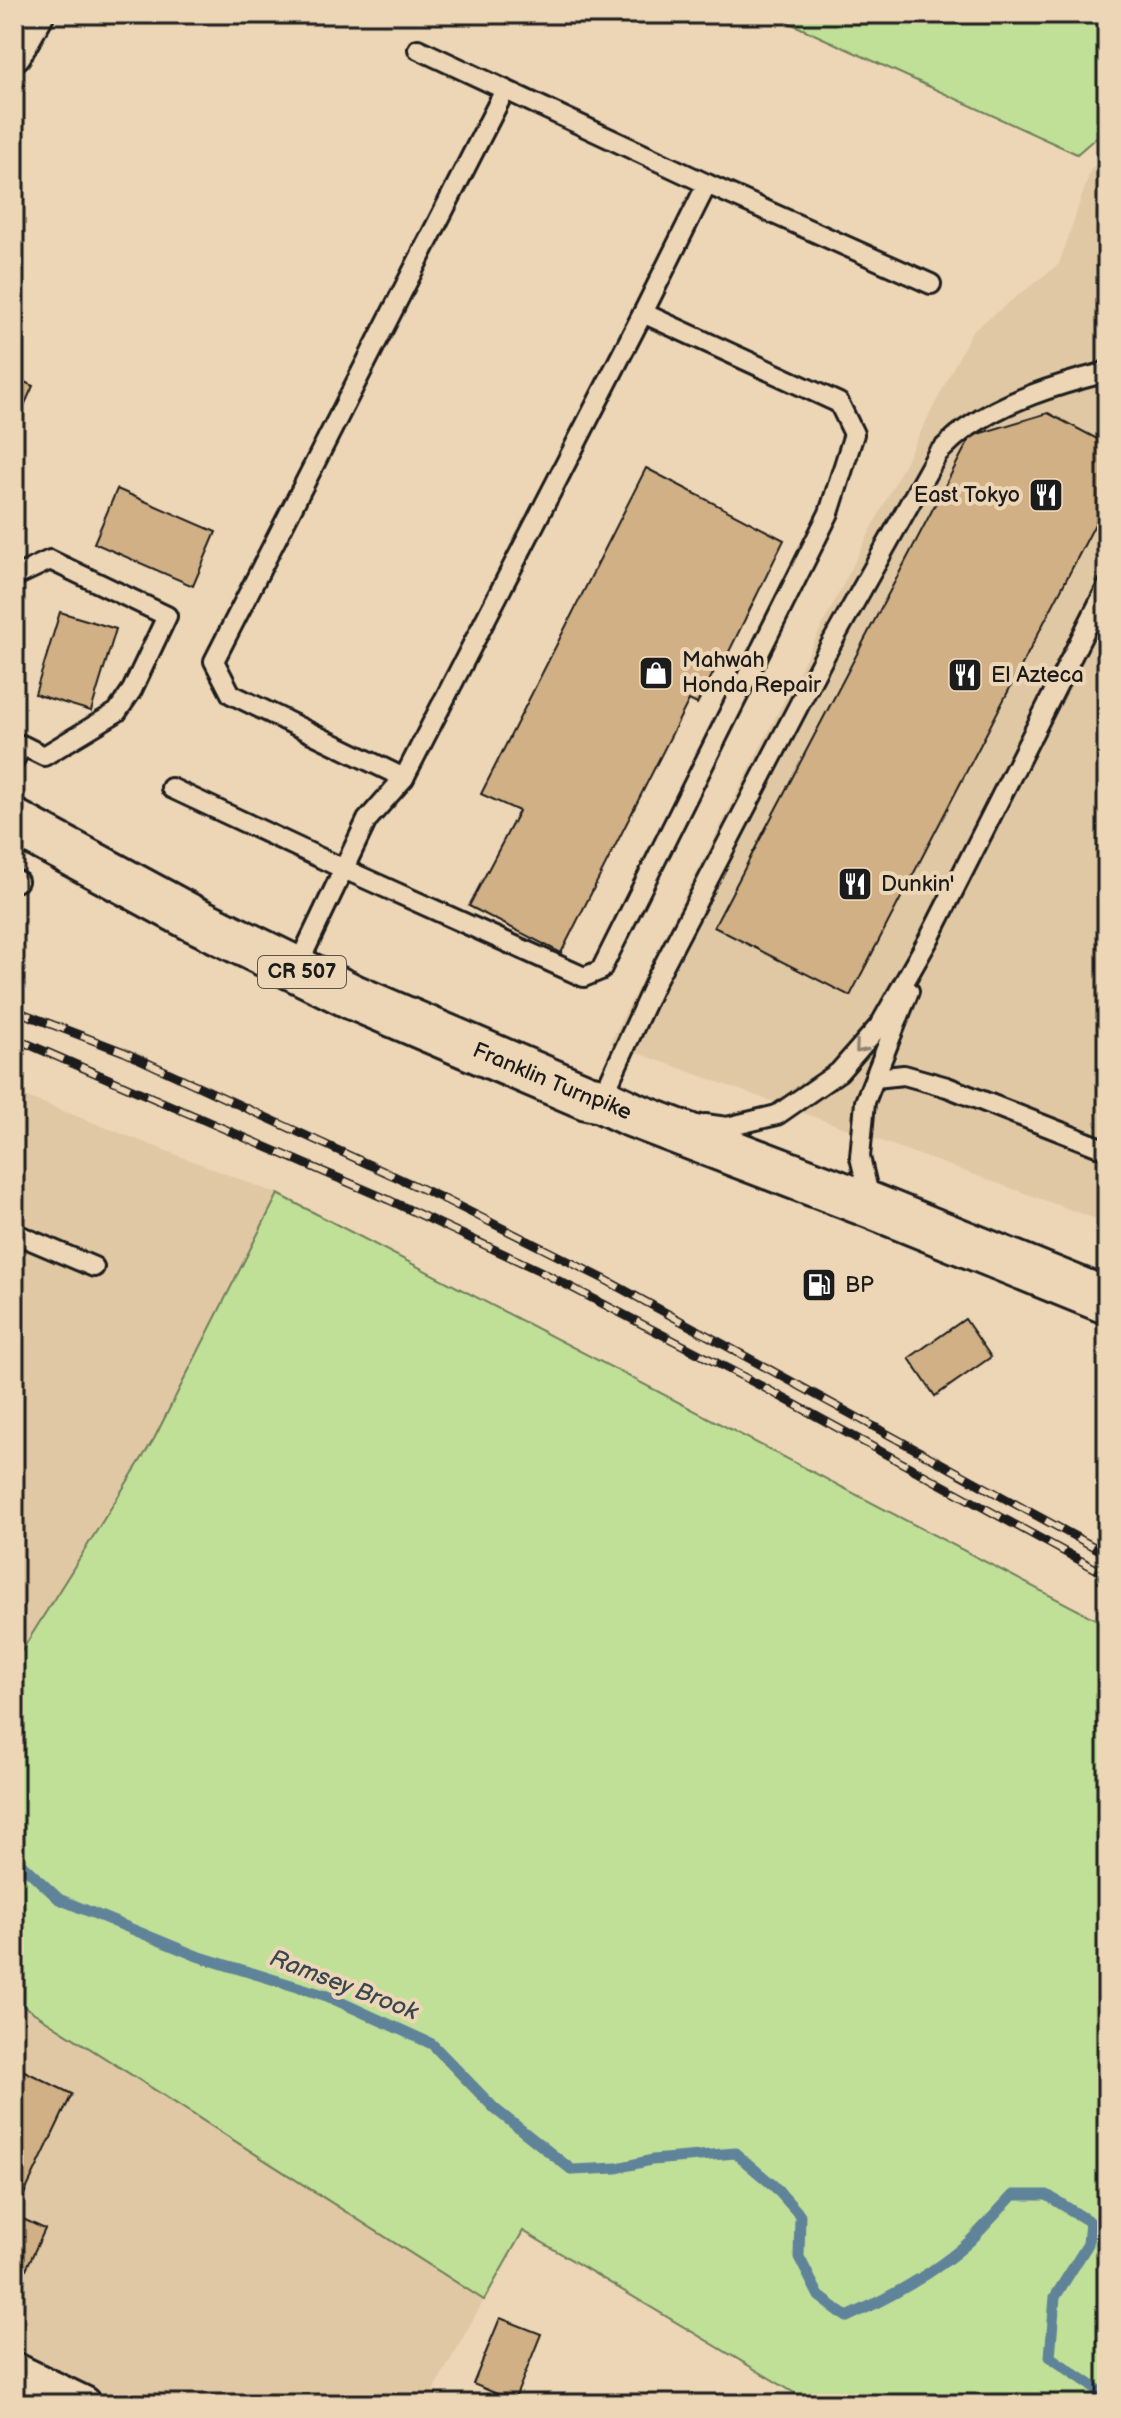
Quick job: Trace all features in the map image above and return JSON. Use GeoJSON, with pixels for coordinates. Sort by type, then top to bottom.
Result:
{"type":"FeatureCollection","features":[{"type":"Feature","properties":{"kind":"main road","name":"Franklin Turnpike"},"geometry":{"type":"LineString","coordinates":[[14,822],[192,918],[382,1010],[587,1097],[872,1206],[1107,1301]]}},
{"type":"Feature","properties":{"kind":"street"},"geometry":{"type":"LineString","coordinates":[[14,53],[36,14]]}},
{"type":"Feature","properties":{"kind":"street"},"geometry":{"type":"LineString","coordinates":[[14,2370],[84,2404]]}},
{"type":"Feature","properties":{"kind":"lane"},"geometry":{"type":"LineString","coordinates":[[418,49],[931,284]]}},
{"type":"Feature","properties":{"kind":"lane"},"geometry":{"type":"LineString","coordinates":[[404,778],[231,694],[214,661],[505,90]]}},
{"type":"Feature","properties":{"kind":"lane"},"geometry":{"type":"LineString","coordinates":[[296,969],[367,820],[404,778],[707,184]]}},
{"type":"Feature","properties":{"kind":"lane"},"geometry":{"type":"LineString","coordinates":[[171,788],[584,977],[601,970],[829,513],[854,434],[839,403],[643,313]]}},
{"type":"Feature","properties":{"kind":"lane"},"geometry":{"type":"LineString","coordinates":[[1106,373],[1061,384],[1010,404],[967,428],[938,453],[811,684],[656,980],[616,1107],[727,1127],[777,1115],[839,1072],[880,1025],[931,935],[1107,587]]}},
{"type":"Feature","properties":{"kind":"lane"},"geometry":{"type":"LineString","coordinates":[[14,577],[50,560],[167,616],[132,690],[117,712],[44,756],[17,749]]}},
{"type":"Feature","properties":{"kind":"lane"},"geometry":{"type":"LineString","coordinates":[[872,1206],[860,1157],[865,1102],[931,935]]}},
{"type":"Feature","properties":{"kind":"lane"},"geometry":{"type":"LineString","coordinates":[[875,1078],[904,1075],[934,1084],[1107,1150]]}},
{"type":"Feature","properties":{"kind":"lane"},"geometry":{"type":"LineString","coordinates":[[14,1233],[94,1267]]}},
{"type":"Feature","properties":{"kind":"shaded area"},"geometry":{"type":"Polygon","coordinates":[[[1107,157],[1107,1223],[610,1043],[972,331],[1059,264],[1091,169],[1107,157]]]}},
{"type":"Feature","properties":{"kind":"shaded area"},"geometry":{"type":"Polygon","coordinates":[[[14,1092],[278,1194],[154,1439],[14,1663],[14,1092]]]}},
{"type":"Feature","properties":{"kind":"shaded area"},"geometry":{"type":"Polygon","coordinates":[[[14,2000],[484,2300],[426,2404],[62,2404],[14,2382],[14,2000]]]}},
{"type":"Feature","properties":{"kind":"green space"},"geometry":{"type":"Polygon","coordinates":[[[770,14],[1107,14],[1107,128],[1077,154],[770,14]]]}},
{"type":"Feature","properties":{"kind":"green space"},"geometry":{"type":"Polygon","coordinates":[[[278,1194],[1107,1625],[1107,2404],[813,2404],[523,2231],[484,2300],[14,2000],[14,1663],[154,1439],[278,1194]]]}},
{"type":"Feature","properties":{"kind":"building"},"geometry":{"type":"Polygon","coordinates":[[[14,377],[33,386],[14,428],[14,377]]]}},
{"type":"Feature","properties":{"kind":"building"},"geometry":{"type":"Polygon","coordinates":[[[1048,413],[1107,444],[1107,501],[850,996],[714,927],[971,436],[1048,413]]]}},
{"type":"Feature","properties":{"kind":"building"},"geometry":{"type":"Polygon","coordinates":[[[646,468],[784,540],[722,666],[718,664],[697,704],[689,700],[561,953],[469,906],[519,811],[481,794],[646,468]]]}},
{"type":"Feature","properties":{"kind":"building"},"geometry":{"type":"Polygon","coordinates":[[[117,489],[216,532],[193,586],[94,543],[117,489]]]}},
{"type":"Feature","properties":{"kind":"building"},"geometry":{"type":"Polygon","coordinates":[[[60,612],[116,629],[91,711],[35,694],[60,612]]]}},
{"type":"Feature","properties":{"kind":"building"},"geometry":{"type":"Polygon","coordinates":[[[965,1319],[991,1357],[935,1396],[909,1358],[965,1319]]]}},
{"type":"Feature","properties":{"kind":"building"},"geometry":{"type":"Polygon","coordinates":[[[14,2066],[72,2094],[14,2215],[14,2066]]]}},
{"type":"Feature","properties":{"kind":"building"},"geometry":{"type":"Polygon","coordinates":[[[14,2215],[45,2229],[18,2286],[14,2284],[14,2215]]]}},
{"type":"Feature","properties":{"kind":"building"},"geometry":{"type":"Polygon","coordinates":[[[500,2318],[541,2334],[514,2401],[473,2384],[500,2318]]]}},
{"type":"Feature","properties":{"kind":"waterway","name":"Ramsey Brook"},"geometry":{"type":"LineString","coordinates":[[14,1857],[59,1899],[197,1956],[327,1996],[432,2044],[495,2109],[572,2170],[617,2168],[652,2160],[735,2153],[774,2186],[800,2215],[799,2257],[819,2296],[847,2317],[896,2293],[942,2264],[970,2241],[1013,2195],[1047,2195],[1090,2222],[1088,2244],[1055,2297],[1050,2357],[1107,2396]]}},
{"type":"Feature","properties":{"kind":"railway"},"geometry":{"type":"LineString","coordinates":[[14,1010],[124,1052],[444,1199],[604,1279],[1107,1554]]}},
{"type":"Feature","properties":{"kind":"railway"},"geometry":{"type":"LineString","coordinates":[[14,1038],[389,1200],[538,1270],[763,1387],[1107,1575]]}},
{"type":"Feature","properties":{"kind":"place","name":"East Tokyo"},"geometry":{"type":"Point","coordinates":[1046,495]}},
{"type":"Feature","properties":{"kind":"place","name":"Mahwah Honda Repair"},"geometry":{"type":"Point","coordinates":[656,673]}},
{"type":"Feature","properties":{"kind":"place","name":"El Azteca"},"geometry":{"type":"Point","coordinates":[965,675]}},
{"type":"Feature","properties":{"kind":"place","name":"Dunkin'"},"geometry":{"type":"Point","coordinates":[855,884]}},
{"type":"Feature","properties":{"kind":"place","name":"BP"},"geometry":{"type":"Point","coordinates":[819,1285]}}]}
